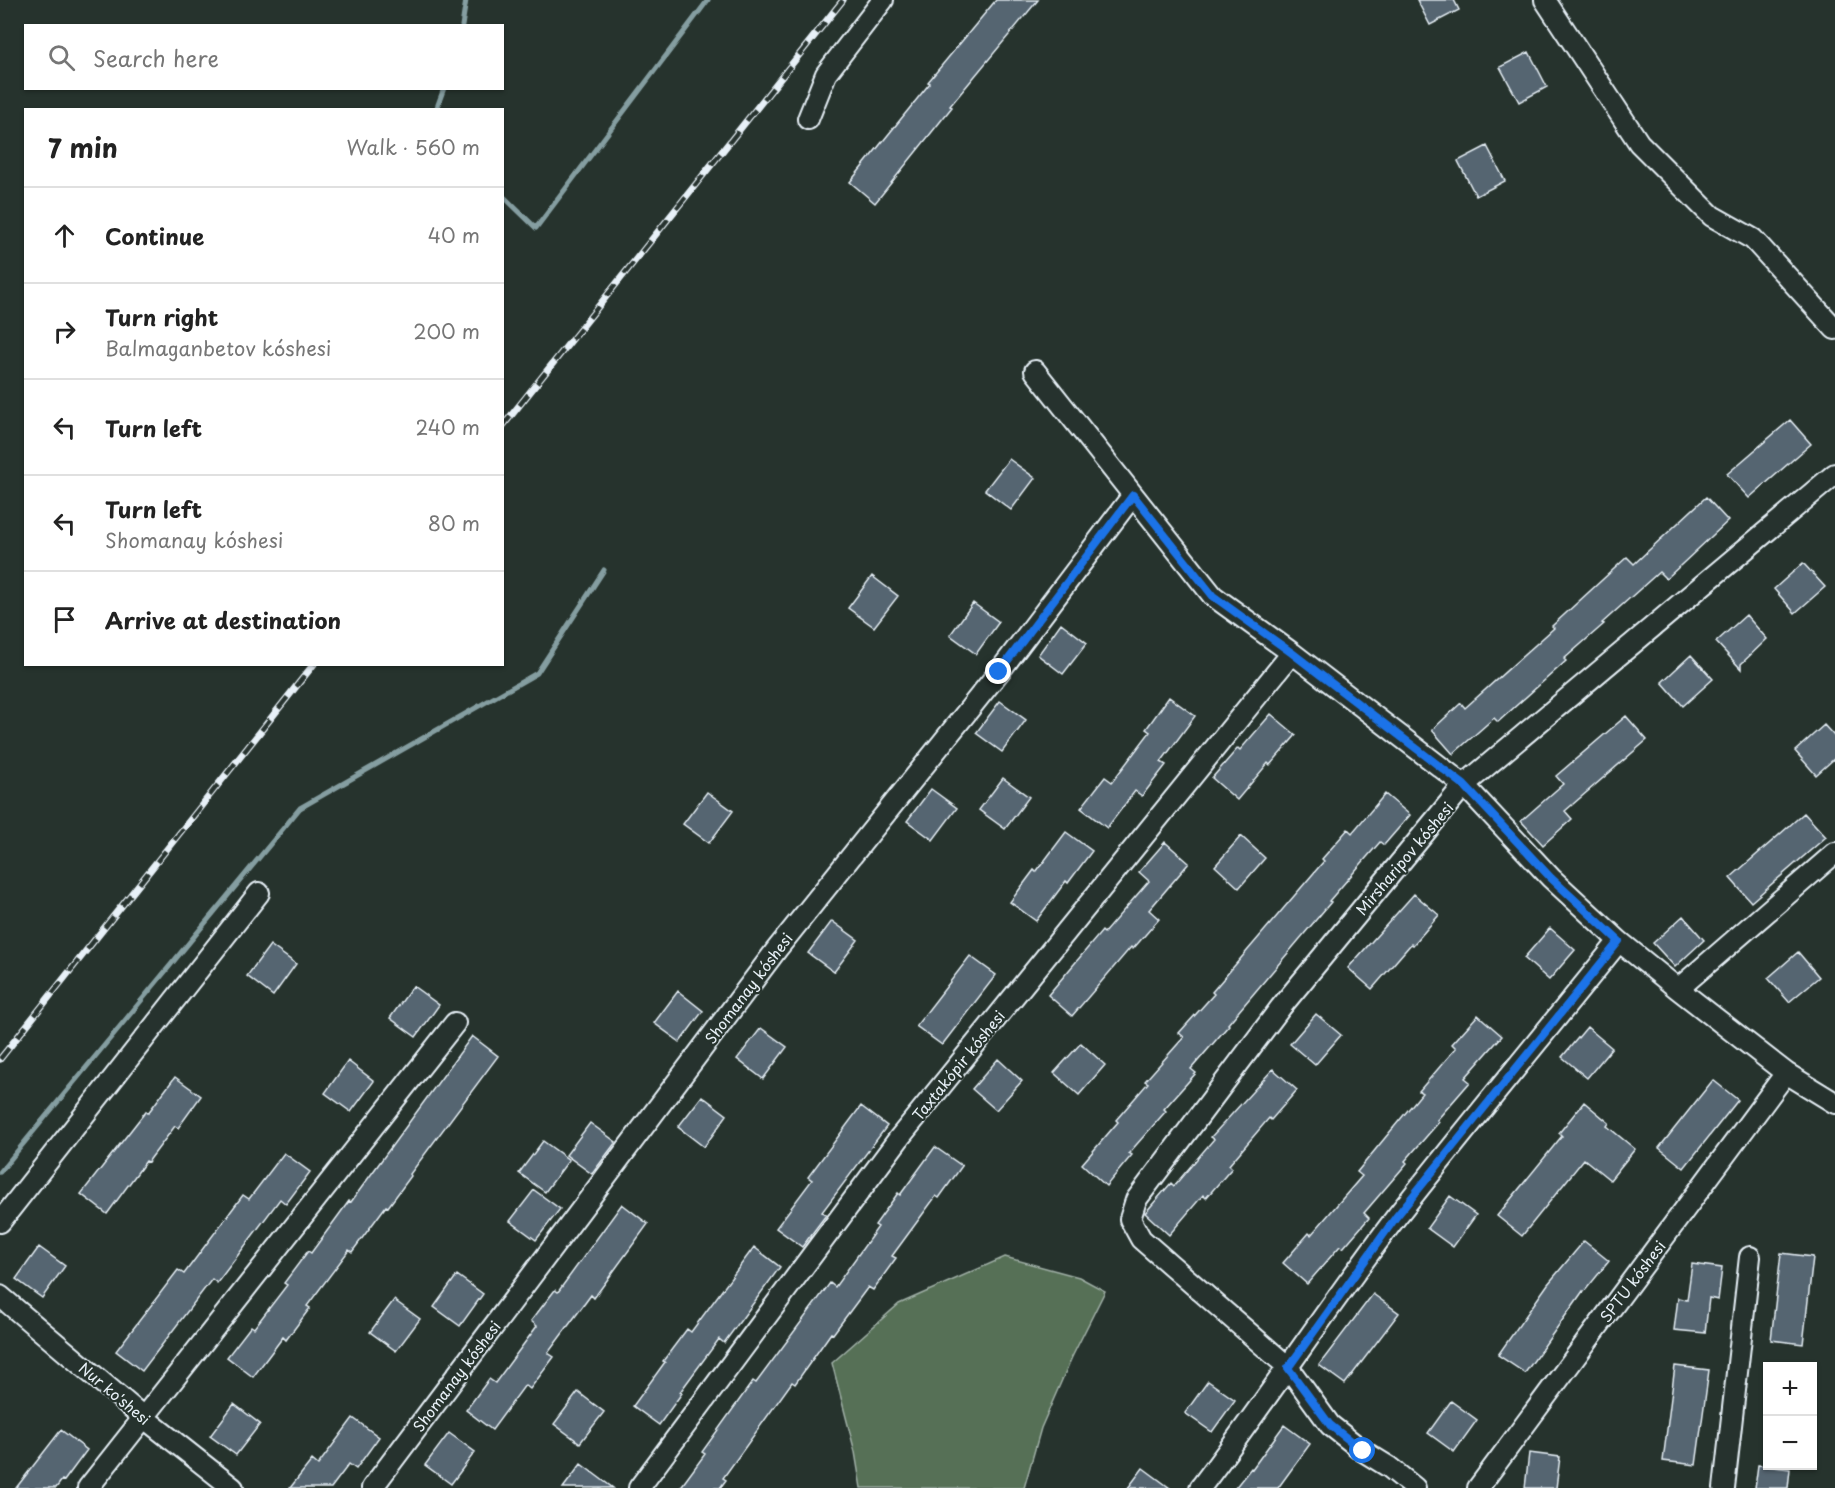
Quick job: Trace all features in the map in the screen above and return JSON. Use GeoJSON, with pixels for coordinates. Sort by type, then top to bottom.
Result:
{"type":"FeatureCollection","features":[{"type":"Feature","properties":{"kind":"street"},"geometry":{"type":"LineString","coordinates":[[808,119],[826,74],[884,0]]}},
{"type":"Feature","properties":{"kind":"street"},"geometry":{"type":"LineString","coordinates":[[1545,0],[1640,143],[1712,216],[1754,239],[1835,329]]}},
{"type":"Feature","properties":{"kind":"street"},"geometry":{"type":"LineString","coordinates":[[1035,370],[1213,596],[1292,653],[1464,785],[1551,878],[1619,941],[1786,1073],[1835,1103]]}},
{"type":"Feature","properties":{"kind":"street","name":"Mirsharipov kóshesi"},"geometry":{"type":"LineString","coordinates":[[1288,1368],[1141,1239],[1130,1219],[1136,1200],[1281,1007],[1464,785],[1835,474]]}},
{"type":"Feature","properties":{"kind":"street","name":"Shomanay kóshesi"},"geometry":{"type":"LineString","coordinates":[[372,1488],[777,949],[999,672],[1133,495]]}},
{"type":"Feature","properties":{"kind":"street","name":"Taxtakópir kóshesi"},"geometry":{"type":"LineString","coordinates":[[639,1488],[900,1137],[1292,653]]}},
{"type":"Feature","properties":{"kind":"street"},"geometry":{"type":"LineString","coordinates":[[1678,989],[1835,853]]}},
{"type":"Feature","properties":{"kind":"street"},"geometry":{"type":"LineString","coordinates":[[0,1222],[259,893]]}},
{"type":"Feature","properties":{"kind":"street"},"geometry":{"type":"LineString","coordinates":[[1200,1488],[1240,1437],[1396,1217],[1619,941]]}},
{"type":"Feature","properties":{"kind":"street"},"geometry":{"type":"LineString","coordinates":[[88,1488],[455,1023]]}},
{"type":"Feature","properties":{"kind":"street","name":"SPTU kóshesi"},"geometry":{"type":"LineString","coordinates":[[1478,1488],[1786,1073]]}},
{"type":"Feature","properties":{"kind":"street"},"geometry":{"type":"LineString","coordinates":[[1724,1488],[1750,1257]]}},
{"type":"Feature","properties":{"kind":"street","name":"Nur ko'shesi"},"geometry":{"type":"LineString","coordinates":[[0,1296],[143,1417],[233,1488]]}},
{"type":"Feature","properties":{"kind":"street"},"geometry":{"type":"LineString","coordinates":[[1288,1368],[1330,1425],[1415,1488]]}},
{"type":"Feature","properties":{"kind":"green space"},"geometry":{"type":"Polygon","coordinates":[[[1005,1257],[1079,1277],[1105,1291],[1072,1357],[1041,1428],[1024,1488],[861,1488],[855,1452],[832,1363],[899,1304],[1005,1257]]]}},
{"type":"Feature","properties":{"kind":"building"},"geometry":{"type":"Polygon","coordinates":[[[996,0],[1038,0],[950,106],[952,107],[875,203],[850,182],[996,0]]]}},
{"type":"Feature","properties":{"kind":"building"},"geometry":{"type":"Polygon","coordinates":[[[1417,0],[1454,0],[1459,10],[1430,25],[1417,0]]]}},
{"type":"Feature","properties":{"kind":"building"},"geometry":{"type":"Polygon","coordinates":[[[1529,52],[1547,87],[1519,102],[1500,67],[1529,52]]]}},
{"type":"Feature","properties":{"kind":"building"},"geometry":{"type":"Polygon","coordinates":[[[1487,146],[1505,181],[1476,196],[1458,161],[1487,146]]]}},
{"type":"Feature","properties":{"kind":"building"},"geometry":{"type":"Polygon","coordinates":[[[1790,420],[1811,444],[1749,498],[1727,474],[1790,420]]]}},
{"type":"Feature","properties":{"kind":"building"},"geometry":{"type":"Polygon","coordinates":[[[1009,459],[1035,478],[1011,510],[985,490],[1009,459]]]}},
{"type":"Feature","properties":{"kind":"building"},"geometry":{"type":"Polygon","coordinates":[[[1706,497],[1728,521],[1666,579],[1659,572],[1498,722],[1494,718],[1453,754],[1432,730],[1461,703],[1465,708],[1554,628],[1552,626],[1627,557],[1634,564],[1706,497]]]}},
{"type":"Feature","properties":{"kind":"building"},"geometry":{"type":"Polygon","coordinates":[[[1803,563],[1825,587],[1795,613],[1774,589],[1803,563]]]}},
{"type":"Feature","properties":{"kind":"building"},"geometry":{"type":"Polygon","coordinates":[[[872,576],[898,596],[874,627],[848,608],[872,576]]]}},
{"type":"Feature","properties":{"kind":"building"},"geometry":{"type":"Polygon","coordinates":[[[973,603],[999,622],[976,654],[950,635],[973,603]]]}},
{"type":"Feature","properties":{"kind":"building"},"geometry":{"type":"Polygon","coordinates":[[[1746,615],[1767,639],[1741,664],[1741,669],[1716,642],[1746,615]]]}},
{"type":"Feature","properties":{"kind":"building"},"geometry":{"type":"Polygon","coordinates":[[[1061,623],[1087,643],[1063,674],[1038,655],[1061,623]]]}},
{"type":"Feature","properties":{"kind":"building"},"geometry":{"type":"Polygon","coordinates":[[[1691,655],[1713,679],[1683,706],[1662,682],[1691,655]]]}},
{"type":"Feature","properties":{"kind":"building"},"geometry":{"type":"Polygon","coordinates":[[[1169,697],[1195,716],[1161,762],[1166,765],[1142,796],[1135,791],[1107,828],[1081,808],[1105,777],[1112,782],[1150,732],[1146,729],[1169,697]]]}},
{"type":"Feature","properties":{"kind":"building"},"geometry":{"type":"Polygon","coordinates":[[[1000,701],[1026,720],[1002,752],[976,733],[1000,701]]]}},
{"type":"Feature","properties":{"kind":"building"},"geometry":{"type":"Polygon","coordinates":[[[1271,714],[1296,735],[1270,765],[1268,763],[1237,800],[1212,778],[1271,714]]]}},
{"type":"Feature","properties":{"kind":"building"},"geometry":{"type":"Polygon","coordinates":[[[1626,716],[1647,740],[1565,811],[1572,819],[1543,845],[1521,821],[1563,784],[1556,776],[1626,716]]]}},
{"type":"Feature","properties":{"kind":"building"},"geometry":{"type":"Polygon","coordinates":[[[1824,725],[1835,737],[1835,758],[1816,775],[1795,751],[1824,725]]]}},
{"type":"Feature","properties":{"kind":"building"},"geometry":{"type":"Polygon","coordinates":[[[1003,778],[1029,797],[1005,829],[979,810],[1003,778]]]}},
{"type":"Feature","properties":{"kind":"building"},"geometry":{"type":"Polygon","coordinates":[[[931,789],[957,808],[933,840],[907,821],[931,789]]]}},
{"type":"Feature","properties":{"kind":"building"},"geometry":{"type":"Polygon","coordinates":[[[707,792],[733,811],[709,843],[683,824],[707,792]]]}},
{"type":"Feature","properties":{"kind":"building"},"geometry":{"type":"Polygon","coordinates":[[[1385,794],[1410,815],[1384,845],[1380,842],[1329,901],[1331,902],[1191,1069],[1196,1073],[1164,1109],[1166,1111],[1129,1153],[1132,1155],[1106,1186],[1082,1164],[1148,1083],[1145,1081],[1184,1037],[1179,1033],[1214,994],[1212,992],[1324,861],[1322,859],[1348,829],[1352,833],[1385,794]]]}},
{"type":"Feature","properties":{"kind":"building"},"geometry":{"type":"Polygon","coordinates":[[[1804,813],[1826,837],[1751,902],[1730,878],[1804,813]]]}},
{"type":"Feature","properties":{"kind":"building"},"geometry":{"type":"Polygon","coordinates":[[[1066,832],[1092,851],[1036,921],[1010,902],[1066,832]]]}},
{"type":"Feature","properties":{"kind":"building"},"geometry":{"type":"Polygon","coordinates":[[[1241,836],[1265,858],[1239,888],[1215,866],[1241,836]]]}},
{"type":"Feature","properties":{"kind":"building"},"geometry":{"type":"Polygon","coordinates":[[[1165,842],[1189,863],[1149,910],[1159,919],[1133,949],[1131,947],[1072,1016],[1048,995],[1102,931],[1104,933],[1149,881],[1139,872],[1165,842]]]}},
{"type":"Feature","properties":{"kind":"building"},"geometry":{"type":"Polygon","coordinates":[[[1414,894],[1439,915],[1372,989],[1348,968],[1414,894]]]}},
{"type":"Feature","properties":{"kind":"building"},"geometry":{"type":"Polygon","coordinates":[[[1683,916],[1704,940],[1675,967],[1653,943],[1683,916]]]}},
{"type":"Feature","properties":{"kind":"building"},"geometry":{"type":"Polygon","coordinates":[[[832,921],[858,940],[834,972],[808,953],[832,921]]]}},
{"type":"Feature","properties":{"kind":"building"},"geometry":{"type":"Polygon","coordinates":[[[1550,928],[1575,950],[1549,980],[1524,958],[1550,928]]]}},
{"type":"Feature","properties":{"kind":"building"},"geometry":{"type":"Polygon","coordinates":[[[270,945],[296,964],[273,996],[247,976],[270,945]]]}},
{"type":"Feature","properties":{"kind":"building"},"geometry":{"type":"Polygon","coordinates":[[[1798,952],[1819,977],[1789,1002],[1768,978],[1798,952]]]}},
{"type":"Feature","properties":{"kind":"building"},"geometry":{"type":"Polygon","coordinates":[[[970,956],[996,975],[942,1045],[916,1026],[970,956]]]}},
{"type":"Feature","properties":{"kind":"building"},"geometry":{"type":"Polygon","coordinates":[[[413,986],[439,1005],[416,1037],[390,1018],[413,986]]]}},
{"type":"Feature","properties":{"kind":"building"},"geometry":{"type":"Polygon","coordinates":[[[678,991],[703,1011],[680,1042],[654,1023],[678,991]]]}},
{"type":"Feature","properties":{"kind":"building"},"geometry":{"type":"Polygon","coordinates":[[[1316,1014],[1341,1035],[1315,1065],[1290,1044],[1316,1014]]]}},
{"type":"Feature","properties":{"kind":"building"},"geometry":{"type":"Polygon","coordinates":[[[1478,1015],[1502,1036],[1465,1078],[1470,1082],[1405,1161],[1407,1163],[1364,1213],[1369,1218],[1343,1248],[1340,1246],[1307,1284],[1283,1263],[1309,1233],[1311,1235],[1362,1176],[1357,1172],[1422,1093],[1419,1091],[1456,1048],[1452,1044],[1478,1015]]]}},
{"type":"Feature","properties":{"kind":"building"},"geometry":{"type":"Polygon","coordinates":[[[1587,1027],[1612,1048],[1587,1078],[1562,1057],[1587,1027]]]}},
{"type":"Feature","properties":{"kind":"building"},"geometry":{"type":"Polygon","coordinates":[[[761,1028],[787,1047],[763,1079],[737,1059],[761,1028]]]}},
{"type":"Feature","properties":{"kind":"building"},"geometry":{"type":"Polygon","coordinates":[[[472,1036],[498,1056],[388,1207],[386,1206],[352,1252],[349,1250],[307,1306],[310,1308],[286,1340],[283,1337],[253,1377],[227,1357],[251,1326],[254,1328],[287,1285],[284,1283],[308,1251],[311,1253],[349,1201],[351,1202],[472,1036]]]}},
{"type":"Feature","properties":{"kind":"building"},"geometry":{"type":"Polygon","coordinates":[[[1081,1043],[1105,1065],[1079,1095],[1054,1073],[1081,1043]]]}},
{"type":"Feature","properties":{"kind":"building"},"geometry":{"type":"Polygon","coordinates":[[[998,1059],[1022,1081],[996,1110],[972,1089],[998,1059]]]}},
{"type":"Feature","properties":{"kind":"building"},"geometry":{"type":"Polygon","coordinates":[[[348,1061],[374,1081],[351,1112],[325,1093],[348,1061]]]}},
{"type":"Feature","properties":{"kind":"building"},"geometry":{"type":"Polygon","coordinates":[[[1273,1069],[1297,1090],[1271,1120],[1269,1118],[1229,1165],[1232,1168],[1206,1198],[1203,1195],[1169,1235],[1145,1213],[1171,1183],[1174,1186],[1214,1139],[1211,1137],[1273,1069]]]}},
{"type":"Feature","properties":{"kind":"building"},"geometry":{"type":"Polygon","coordinates":[[[175,1077],[201,1096],[178,1128],[175,1126],[148,1162],[146,1161],[107,1214],[81,1194],[175,1077]]]}},
{"type":"Feature","properties":{"kind":"building"},"geometry":{"type":"Polygon","coordinates":[[[1713,1080],[1738,1100],[1684,1168],[1659,1148],[1713,1080]]]}},
{"type":"Feature","properties":{"kind":"building"},"geometry":{"type":"Polygon","coordinates":[[[702,1096],[727,1115],[704,1147],[678,1127],[702,1096]]]}},
{"type":"Feature","properties":{"kind":"building"},"geometry":{"type":"Polygon","coordinates":[[[1584,1102],[1609,1123],[1607,1126],[1635,1149],[1610,1180],[1584,1159],[1522,1236],[1497,1216],[1562,1136],[1559,1133],[1584,1102]]]}},
{"type":"Feature","properties":{"kind":"building"},"geometry":{"type":"Polygon","coordinates":[[[861,1106],[887,1126],[822,1212],[826,1215],[802,1247],[776,1228],[812,1180],[808,1177],[861,1106]]]}},
{"type":"Feature","properties":{"kind":"building"},"geometry":{"type":"Polygon","coordinates":[[[590,1123],[616,1142],[592,1174],[566,1155],[590,1123]]]}},
{"type":"Feature","properties":{"kind":"building"},"geometry":{"type":"Polygon","coordinates":[[[543,1141],[569,1160],[545,1192],[519,1173],[543,1141]]]}},
{"type":"Feature","properties":{"kind":"building"},"geometry":{"type":"Polygon","coordinates":[[[935,1147],[962,1166],[939,1198],[936,1196],[892,1256],[896,1258],[873,1290],[868,1287],[833,1334],[831,1333],[795,1384],[792,1382],[723,1478],[726,1480],[720,1488],[680,1488],[705,1454],[702,1452],[753,1381],[756,1383],[830,1283],[835,1287],[878,1227],[875,1225],[935,1147]]]}},
{"type":"Feature","properties":{"kind":"building"},"geometry":{"type":"Polygon","coordinates":[[[284,1153],[310,1172],[286,1204],[280,1199],[217,1283],[212,1279],[142,1371],[116,1351],[178,1270],[184,1274],[243,1195],[249,1199],[284,1153]]]}},
{"type":"Feature","properties":{"kind":"building"},"geometry":{"type":"Polygon","coordinates":[[[534,1190],[560,1209],[536,1240],[510,1221],[534,1190]]]}},
{"type":"Feature","properties":{"kind":"building"},"geometry":{"type":"Polygon","coordinates":[[[1450,1196],[1476,1215],[1453,1247],[1427,1228],[1450,1196]]]}},
{"type":"Feature","properties":{"kind":"building"},"geometry":{"type":"Polygon","coordinates":[[[622,1204],[648,1224],[594,1298],[591,1295],[548,1353],[554,1357],[530,1389],[525,1385],[492,1430],[466,1410],[489,1379],[495,1383],[537,1326],[531,1321],[555,1290],[558,1292],[622,1204]]]}},
{"type":"Feature","properties":{"kind":"building"},"geometry":{"type":"Polygon","coordinates":[[[1584,1241],[1609,1261],[1583,1291],[1525,1373],[1498,1355],[1548,1284],[1584,1241]]]}},
{"type":"Feature","properties":{"kind":"building"},"geometry":{"type":"Polygon","coordinates":[[[39,1247],[65,1266],[42,1298],[16,1279],[39,1247]]]}},
{"type":"Feature","properties":{"kind":"building"},"geometry":{"type":"Polygon","coordinates":[[[754,1247],[780,1267],[724,1343],[719,1339],[659,1425],[633,1406],[687,1329],[691,1332],[754,1247]]]}},
{"type":"Feature","properties":{"kind":"building"},"geometry":{"type":"Polygon","coordinates":[[[1781,1253],[1813,1257],[1803,1344],[1771,1340],[1781,1253]]]}},
{"type":"Feature","properties":{"kind":"building"},"geometry":{"type":"Polygon","coordinates":[[[1692,1264],[1722,1268],[1718,1300],[1709,1298],[1705,1333],[1674,1330],[1678,1298],[1687,1300],[1692,1264]]]}},
{"type":"Feature","properties":{"kind":"building"},"geometry":{"type":"Polygon","coordinates":[[[457,1275],[483,1294],[460,1326],[434,1307],[457,1275]]]}},
{"type":"Feature","properties":{"kind":"building"},"geometry":{"type":"Polygon","coordinates":[[[1373,1294],[1399,1313],[1345,1384],[1319,1365],[1373,1294]]]}},
{"type":"Feature","properties":{"kind":"building"},"geometry":{"type":"Polygon","coordinates":[[[394,1300],[420,1319],[396,1351],[370,1332],[394,1300]]]}},
{"type":"Feature","properties":{"kind":"building"},"geometry":{"type":"Polygon","coordinates":[[[1675,1366],[1709,1370],[1696,1465],[1663,1461],[1675,1366]]]}},
{"type":"Feature","properties":{"kind":"building"},"geometry":{"type":"Polygon","coordinates":[[[1208,1381],[1235,1400],[1212,1432],[1185,1413],[1208,1381]]]}},
{"type":"Feature","properties":{"kind":"building"},"geometry":{"type":"Polygon","coordinates":[[[578,1392],[604,1412],[580,1443],[554,1424],[578,1392]]]}},
{"type":"Feature","properties":{"kind":"building"},"geometry":{"type":"Polygon","coordinates":[[[1451,1401],[1477,1420],[1454,1452],[1428,1433],[1451,1401]]]}},
{"type":"Feature","properties":{"kind":"building"},"geometry":{"type":"Polygon","coordinates":[[[234,1404],[260,1424],[236,1455],[210,1436],[234,1404]]]}},
{"type":"Feature","properties":{"kind":"building"},"geometry":{"type":"Polygon","coordinates":[[[353,1418],[379,1437],[356,1469],[349,1464],[331,1488],[290,1488],[312,1460],[318,1465],[353,1418]]]}},
{"type":"Feature","properties":{"kind":"building"},"geometry":{"type":"Polygon","coordinates":[[[1284,1425],[1310,1444],[1278,1488],[1235,1488],[1252,1469],[1284,1425]]]}},
{"type":"Feature","properties":{"kind":"building"},"geometry":{"type":"Polygon","coordinates":[[[61,1430],[87,1450],[64,1481],[62,1480],[56,1488],[16,1488],[61,1430]]]}},
{"type":"Feature","properties":{"kind":"building"},"geometry":{"type":"Polygon","coordinates":[[[449,1433],[475,1452],[451,1484],[425,1465],[449,1433]]]}},
{"type":"Feature","properties":{"kind":"building"},"geometry":{"type":"Polygon","coordinates":[[[1529,1453],[1560,1457],[1556,1488],[1525,1488],[1529,1453]]]}},
{"type":"Feature","properties":{"kind":"building"},"geometry":{"type":"Polygon","coordinates":[[[581,1464],[613,1488],[563,1488],[581,1464]]]}},
{"type":"Feature","properties":{"kind":"building"},"geometry":{"type":"Polygon","coordinates":[[[1758,1465],[1763,1466],[1763,1470],[1790,1470],[1788,1488],[1755,1488],[1758,1465]]]}},
{"type":"Feature","properties":{"kind":"building"},"geometry":{"type":"Polygon","coordinates":[[[1143,1468],[1170,1488],[1128,1488],[1143,1468]]]}},
{"type":"Feature","properties":{"kind":"waterway"},"geometry":{"type":"LineString","coordinates":[[462,24],[466,0]]}},
{"type":"Feature","properties":{"kind":"waterway"},"geometry":{"type":"LineString","coordinates":[[504,197],[536,228],[708,0]]}},
{"type":"Feature","properties":{"kind":"waterway"},"geometry":{"type":"LineString","coordinates":[[437,108],[443,90]]}},
{"type":"Feature","properties":{"kind":"waterway"},"geometry":{"type":"LineString","coordinates":[[0,1172],[300,808],[537,673],[604,570]]}},
{"type":"Feature","properties":{"kind":"railway"},"geometry":{"type":"LineString","coordinates":[[504,424],[843,0]]}},
{"type":"Feature","properties":{"kind":"railway"},"geometry":{"type":"LineString","coordinates":[[0,1059],[312,666]]}},
{"type":"Feature","properties":{"kind":"route"},"geometry":{"type":"LineString","coordinates":[[999,672],[1133,495],[1213,596],[1292,653],[1464,785],[1551,878],[1619,941],[1396,1217],[1288,1368],[1330,1425],[1363,1451]]}}]}
